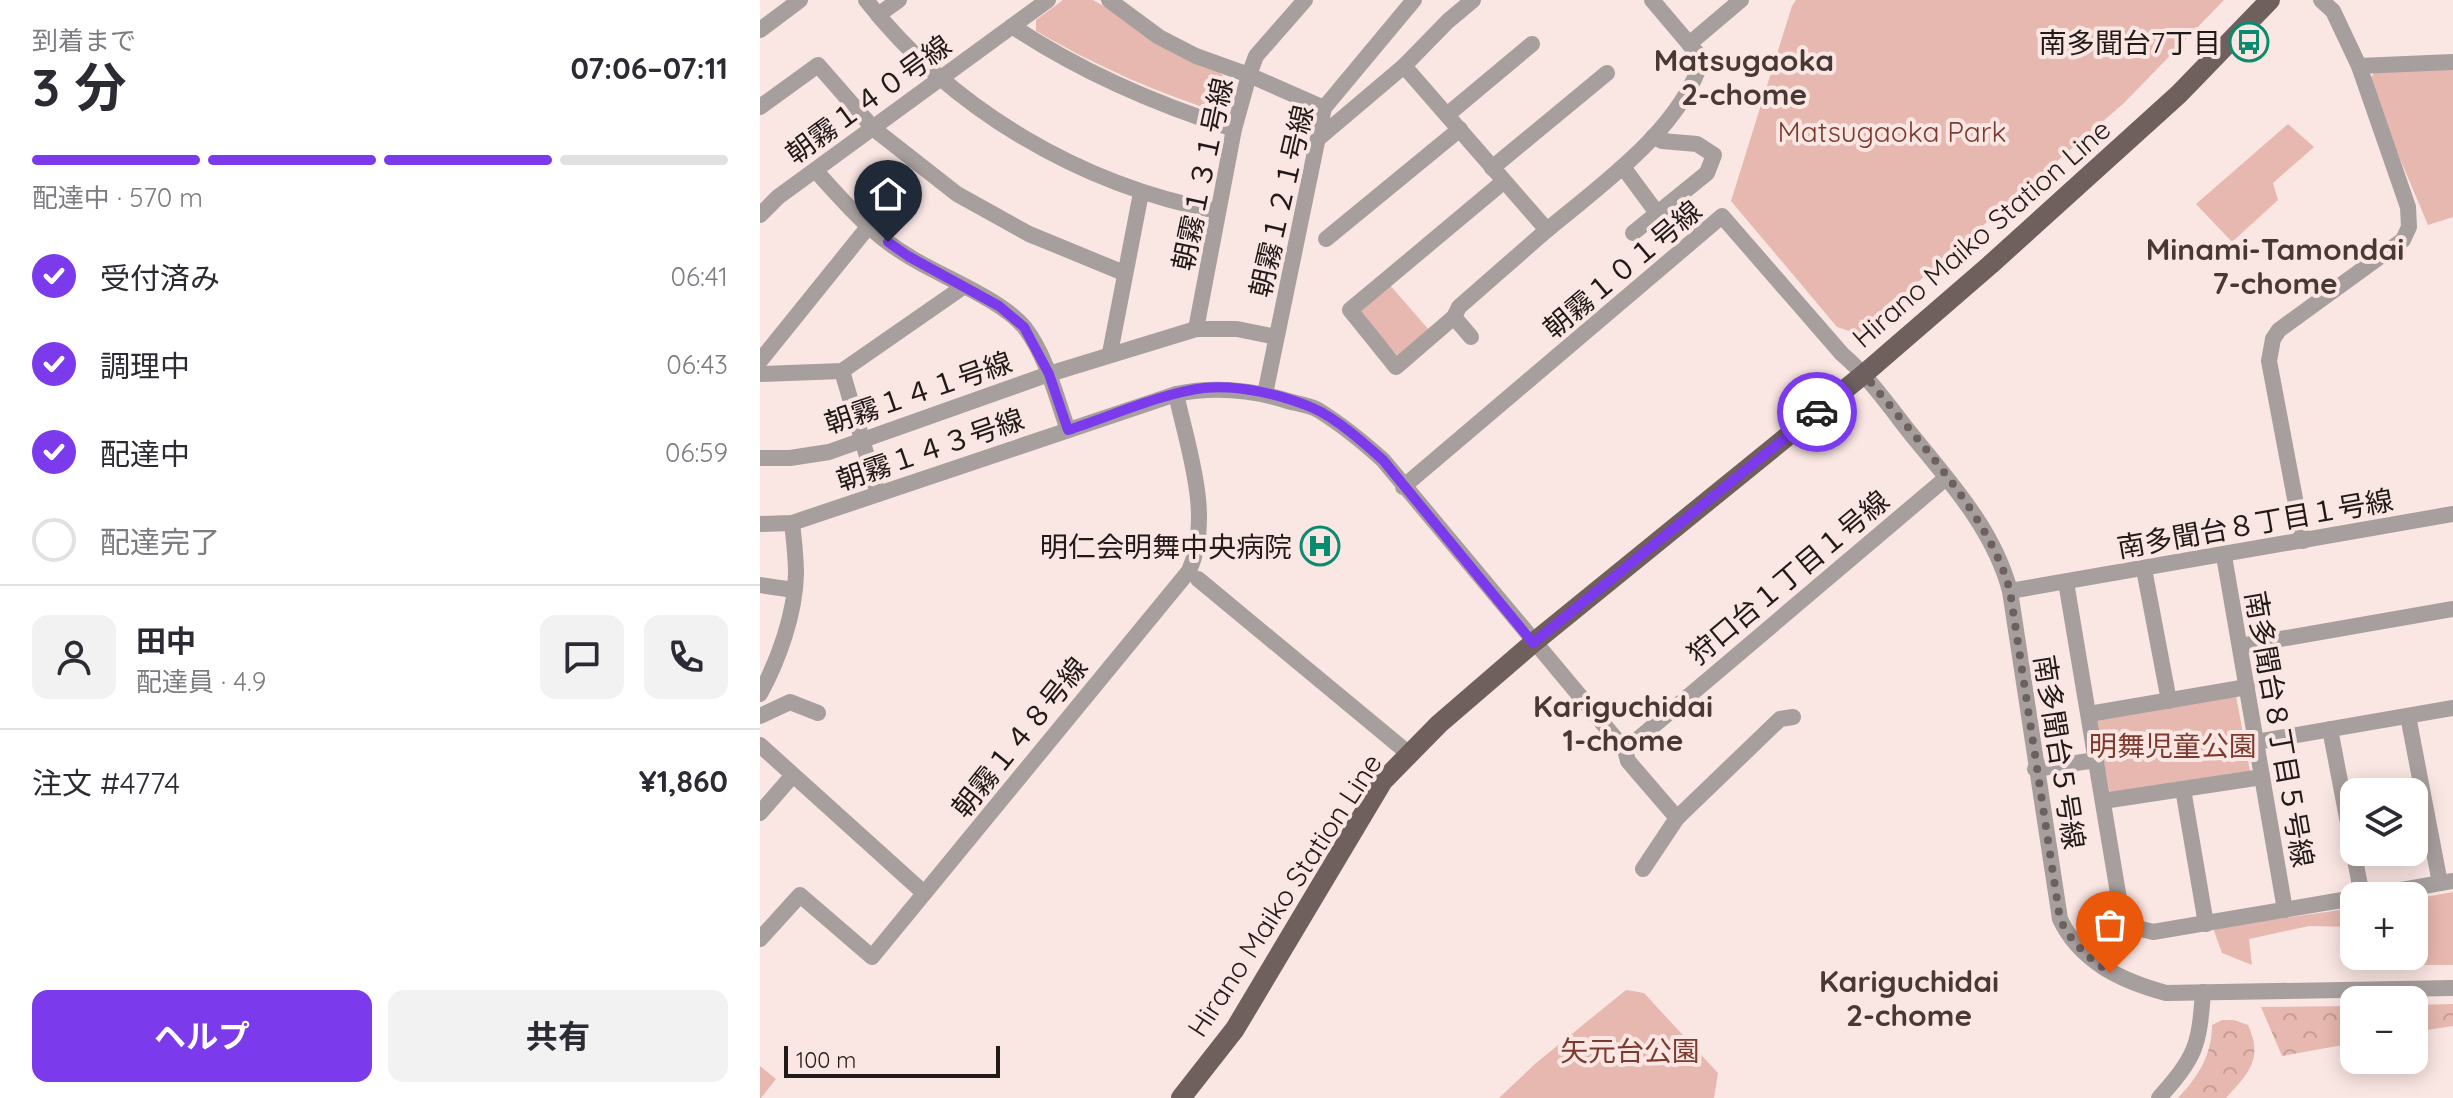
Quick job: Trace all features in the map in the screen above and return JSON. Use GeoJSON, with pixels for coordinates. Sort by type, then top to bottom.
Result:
{"type":"FeatureCollection","features":[{"type":"Feature","properties":{"kind":"main road","name":"Hirano Maiko Station Line"},"geometry":{"type":"LineString","coordinates":[[1859,369],[2148,109],[2252,0]]}},
{"type":"Feature","properties":{"kind":"main road","name":"Hirano Maiko Station Line"},"geometry":{"type":"LineString","coordinates":[[1181,1098],[1235,1029],[1383,781],[1439,724],[1530,638],[1859,369],[2179,94],[2270,0]]}},
{"type":"Feature","properties":{"kind":"main road","name":"Hirano Maiko Station Line"},"geometry":{"type":"LineString","coordinates":[[1169,1098],[1238,1002],[1368,789],[1402,748],[1494,660],[1530,638]]}},
{"type":"Feature","properties":{"kind":"street"},"geometry":{"type":"LineString","coordinates":[[760,30],[800,0]]}},
{"type":"Feature","properties":{"kind":"street"},"geometry":{"type":"LineString","coordinates":[[866,0],[939,77],[980,109],[1037,146],[1141,193],[1217,211]]}},
{"type":"Feature","properties":{"kind":"street"},"geometry":{"type":"LineString","coordinates":[[878,15],[899,0]]}},
{"type":"Feature","properties":{"kind":"street","name":"朝霧１４０号線"},"geometry":{"type":"LineString","coordinates":[[760,215],[778,197],[1048,0]]}},
{"type":"Feature","properties":{"kind":"street"},"geometry":{"type":"LineString","coordinates":[[1109,0],[1159,37],[1196,56],[1324,108]]}},
{"type":"Feature","properties":{"kind":"street","name":"朝霧１３１号線"},"geometry":{"type":"LineString","coordinates":[[1196,329],[1234,129],[1249,75],[1256,56],[1305,0]]}},
{"type":"Feature","properties":{"kind":"street","name":"朝霧１２１号線"},"geometry":{"type":"LineString","coordinates":[[1265,394],[1324,108],[1414,0]]}},
{"type":"Feature","properties":{"kind":"street"},"geometry":{"type":"LineString","coordinates":[[1319,138],[1404,66],[1473,0]]}},
{"type":"Feature","properties":{"kind":"street"},"geometry":{"type":"LineString","coordinates":[[1607,73],[1350,310],[1396,367],[1454,317],[1459,307],[1623,167],[1653,137],[1695,82],[1702,59],[1652,0]]}},
{"type":"Feature","properties":{"kind":"street"},"geometry":{"type":"LineString","coordinates":[[1689,44],[1741,0]]}},
{"type":"Feature","properties":{"kind":"street"},"geometry":{"type":"LineString","coordinates":[[2303,541],[2269,361],[2273,339],[2279,330],[2403,240],[2409,227],[2408,207],[2359,66],[2333,11],[2321,0]]}},
{"type":"Feature","properties":{"kind":"street"},"geometry":{"type":"LineString","coordinates":[[1012,26],[1049,51],[1113,84],[1180,112],[1234,129]]}},
{"type":"Feature","properties":{"kind":"street"},"geometry":{"type":"LineString","coordinates":[[1447,115],[1532,44]]}},
{"type":"Feature","properties":{"kind":"street"},"geometry":{"type":"LineString","coordinates":[[2359,66],[2453,62]]}},
{"type":"Feature","properties":{"kind":"street"},"geometry":{"type":"LineString","coordinates":[[760,107],[818,65],[874,129],[957,194],[1029,234],[1124,273]]}},
{"type":"Feature","properties":{"kind":"street"},"geometry":{"type":"LineString","coordinates":[[1404,66],[1547,230]]}},
{"type":"Feature","properties":{"kind":"street"},"geometry":{"type":"LineString","coordinates":[[1326,239],[1460,129]]}},
{"type":"Feature","properties":{"kind":"street"},"geometry":{"type":"LineString","coordinates":[[1633,233],[1707,173],[1714,155],[1697,144],[1662,141],[1653,137]]}},
{"type":"Feature","properties":{"kind":"street"},"geometry":{"type":"LineString","coordinates":[[1623,167],[1657,213]]}},
{"type":"Feature","properties":{"kind":"street"},"geometry":{"type":"LineString","coordinates":[[815,170],[868,227],[908,256],[999,306],[1024,327],[1049,374],[1068,430]]}},
{"type":"Feature","properties":{"kind":"street"},"geometry":{"type":"LineString","coordinates":[[1110,353],[1141,193]]}},
{"type":"Feature","properties":{"kind":"street","name":"朝霧１０１号線"},"geometry":{"type":"LineString","coordinates":[[1403,487],[1722,216],[1842,354],[1859,369]]}},
{"type":"Feature","properties":{"kind":"street"},"geometry":{"type":"LineString","coordinates":[[760,361],[868,227]]}},
{"type":"Feature","properties":{"kind":"street"},"geometry":{"type":"LineString","coordinates":[[760,374],[842,371],[963,287]]}},
{"type":"Feature","properties":{"kind":"street"},"geometry":{"type":"LineString","coordinates":[[1454,317],[1471,337]]}},
{"type":"Feature","properties":{"kind":"street","name":"朝霧１４１号線"},"geometry":{"type":"LineString","coordinates":[[760,458],[790,458],[829,452],[1110,353],[1196,329],[1237,329],[1276,337]]}},
{"type":"Feature","properties":{"kind":"street","name":"南多聞台５号線"},"geometry":{"type":"LineString","coordinates":[[1859,369],[1969,507],[2004,569],[2010,591],[2060,919],[2068,937],[2110,973],[2166,993],[2453,988]]}},
{"type":"Feature","properties":{"kind":"street"},"geometry":{"type":"LineString","coordinates":[[842,371],[878,494]]}},
{"type":"Feature","properties":{"kind":"street","name":"朝霧１４３号線"},"geometry":{"type":"LineString","coordinates":[[760,524],[792,523],[1176,394],[1204,388],[1227,388],[1265,394],[1316,409],[1373,451],[1530,638]]}},
{"type":"Feature","properties":{"kind":"street","name":"朝霧１４８号線"},"geometry":{"type":"LineString","coordinates":[[760,939],[800,895],[872,957],[1189,571],[1196,556],[1197,487],[1176,394]]}},
{"type":"Feature","properties":{"kind":"street","name":"狩口台１丁目１号線"},"geometry":{"type":"LineString","coordinates":[[1625,750],[1946,478]]}},
{"type":"Feature","properties":{"kind":"street","name":"南多聞台８丁目１号線"},"geometry":{"type":"LineString","coordinates":[[2010,591],[2453,514]]}},
{"type":"Feature","properties":{"kind":"street"},"geometry":{"type":"LineString","coordinates":[[760,694],[772,673],[788,625],[796,575],[792,523]]}},
{"type":"Feature","properties":{"kind":"street","name":"南多聞台８丁目５号線"},"geometry":{"type":"LineString","coordinates":[[2224,556],[2285,910]]}},
{"type":"Feature","properties":{"kind":"street"},"geometry":{"type":"LineString","coordinates":[[2144,569],[2169,701]]}},
{"type":"Feature","properties":{"kind":"street"},"geometry":{"type":"LineString","coordinates":[[1198,579],[1402,748]]}},
{"type":"Feature","properties":{"kind":"street"},"geometry":{"type":"LineString","coordinates":[[2066,582],[2121,911],[2134,927],[2153,932],[2340,900]]}},
{"type":"Feature","properties":{"kind":"street"},"geometry":{"type":"LineString","coordinates":[[760,585],[794,590]]}},
{"type":"Feature","properties":{"kind":"street"},"geometry":{"type":"LineString","coordinates":[[2240,646],[2453,609]]}},
{"type":"Feature","properties":{"kind":"street"},"geometry":{"type":"LineString","coordinates":[[1530,638],[1625,750],[1628,761],[1677,818]]}},
{"type":"Feature","properties":{"kind":"street"},"geometry":{"type":"LineString","coordinates":[[2089,714],[2247,687]]}},
{"type":"Feature","properties":{"kind":"street"},"geometry":{"type":"LineString","coordinates":[[760,716],[790,702],[818,713]]}},
{"type":"Feature","properties":{"kind":"street"},"geometry":{"type":"LineString","coordinates":[[2256,742],[2453,708]]}},
{"type":"Feature","properties":{"kind":"street"},"geometry":{"type":"LineString","coordinates":[[2408,716],[2446,882]]}},
{"type":"Feature","properties":{"kind":"street"},"geometry":{"type":"LineString","coordinates":[[1643,869],[1677,818],[1780,719],[1793,717]]}},
{"type":"Feature","properties":{"kind":"street"},"geometry":{"type":"LineString","coordinates":[[2330,729],[2361,882]]}},
{"type":"Feature","properties":{"kind":"street"},"geometry":{"type":"LineString","coordinates":[[760,745],[924,893]]}},
{"type":"Feature","properties":{"kind":"street"},"geometry":{"type":"LineString","coordinates":[[2035,769],[2096,760]]}},
{"type":"Feature","properties":{"kind":"street"},"geometry":{"type":"LineString","coordinates":[[760,813],[793,775]]}},
{"type":"Feature","properties":{"kind":"street"},"geometry":{"type":"LineString","coordinates":[[2103,801],[2262,777]]}},
{"type":"Feature","properties":{"kind":"street"},"geometry":{"type":"LineString","coordinates":[[2183,789],[2206,924]]}},
{"type":"Feature","properties":{"kind":"street"},"geometry":{"type":"LineString","coordinates":[[2159,1098],[2192,1056],[2200,1031],[2203,992]]}},
{"type":"Feature","properties":{"kind":"green space"},"geometry":{"type":"Polygon","coordinates":[[[1063,0],[1093,0],[1216,70],[1231,84],[1234,95],[1230,107],[1225,114],[1152,88],[1036,31],[1036,20],[1063,0]]]}},
{"type":"Feature","properties":{"kind":"green space","name":"Matsugaoka Park"},"geometry":{"type":"Polygon","coordinates":[[[1796,0],[2224,0],[2124,103],[1858,334],[1837,327],[1731,201],[1796,0]]]}},
{"type":"Feature","properties":{"kind":"green space"},"geometry":{"type":"Polygon","coordinates":[[[2453,67],[2453,217],[2428,225],[2368,83],[2375,71],[2453,67]]]}},
{"type":"Feature","properties":{"kind":"green space"},"geometry":{"type":"Polygon","coordinates":[[[2288,124],[2314,147],[2273,183],[2278,200],[2232,242],[2196,204],[2288,124]]]}},
{"type":"Feature","properties":{"kind":"green space"},"geometry":{"type":"Polygon","coordinates":[[[1388,283],[1430,331],[1399,357],[1357,311],[1388,283]]]}},
{"type":"Feature","properties":{"kind":"green space","name":"明舞児童公園"},"geometry":{"type":"Polygon","coordinates":[[[2236,696],[2250,771],[2110,794],[2096,720],[2236,696]]]}},
{"type":"Feature","properties":{"kind":"green space"},"geometry":{"type":"Polygon","coordinates":[[[2453,892],[2453,965],[2428,965],[2428,896],[2453,892]]]}},
{"type":"Feature","properties":{"kind":"green space"},"geometry":{"type":"Polygon","coordinates":[[[2340,910],[2340,927],[2309,926],[2249,939],[2252,965],[2222,953],[2213,928],[2340,910]]]}},
{"type":"Feature","properties":{"kind":"green space","name":"矢元台公園"},"geometry":{"type":"Polygon","coordinates":[[[1626,990],[1644,993],[1718,1073],[1714,1098],[1499,1098],[1536,1063],[1626,990]]]}},
{"type":"Feature","properties":{"kind":"green space"},"geometry":{"type":"Polygon","coordinates":[[[2453,1004],[2453,1026],[2428,1030],[2428,1005],[2453,1004]]]}},
{"type":"Feature","properties":{"kind":"green space"},"geometry":{"type":"Polygon","coordinates":[[[2340,1006],[2340,1046],[2282,1056],[2261,1007],[2340,1006]]]}},
{"type":"Feature","properties":{"kind":"green space"},"geometry":{"type":"Polygon","coordinates":[[[2222,1020],[2248,1025],[2253,1037],[2254,1057],[2247,1073],[2226,1098],[2178,1098],[2202,1065],[2210,1046],[2212,1025],[2222,1020]]]}},
{"type":"Feature","properties":{"kind":"green space"},"geometry":{"type":"Polygon","coordinates":[[[760,1066],[776,1079],[761,1098],[760,1098],[760,1066]]]}},
{"type":"Feature","properties":{"kind":"way so far"},"geometry":{"type":"LineString","coordinates":[[1817,412],[1864,374],[1969,507],[1990,541],[2004,569],[2010,591],[2060,919],[2068,937],[2110,973]]}},
{"type":"Feature","properties":{"kind":"place","name":"南多聞台7丁目"},"geometry":{"type":"Point","coordinates":[2249,42]}},
{"type":"Feature","properties":{"kind":"place","name":"明仁会明舞中央病院"},"geometry":{"type":"Point","coordinates":[1320,546]}},
{"type":"Feature","properties":{"kind":"district","name":"Matsugaoka 2-chome"},"geometry":{"type":"Point","coordinates":[1744,77]}},
{"type":"Feature","properties":{"kind":"district","name":"Minami-Tamondai 7-chome"},"geometry":{"type":"Point","coordinates":[2275,266]}},
{"type":"Feature","properties":{"kind":"district","name":"Kariguchidai 1-chome"},"geometry":{"type":"Point","coordinates":[1623,723]}},
{"type":"Feature","properties":{"kind":"district","name":"Kariguchidai 2-chome"},"geometry":{"type":"Point","coordinates":[1909,998]}},
{"type":"Feature","properties":{"kind":"route"},"geometry":{"type":"LineString","coordinates":[[888,242],[999,306],[1024,327],[1049,374],[1068,430],[1176,394],[1204,388],[1265,394],[1316,409],[1383,460],[1533,643],[1817,412]]}}]}
